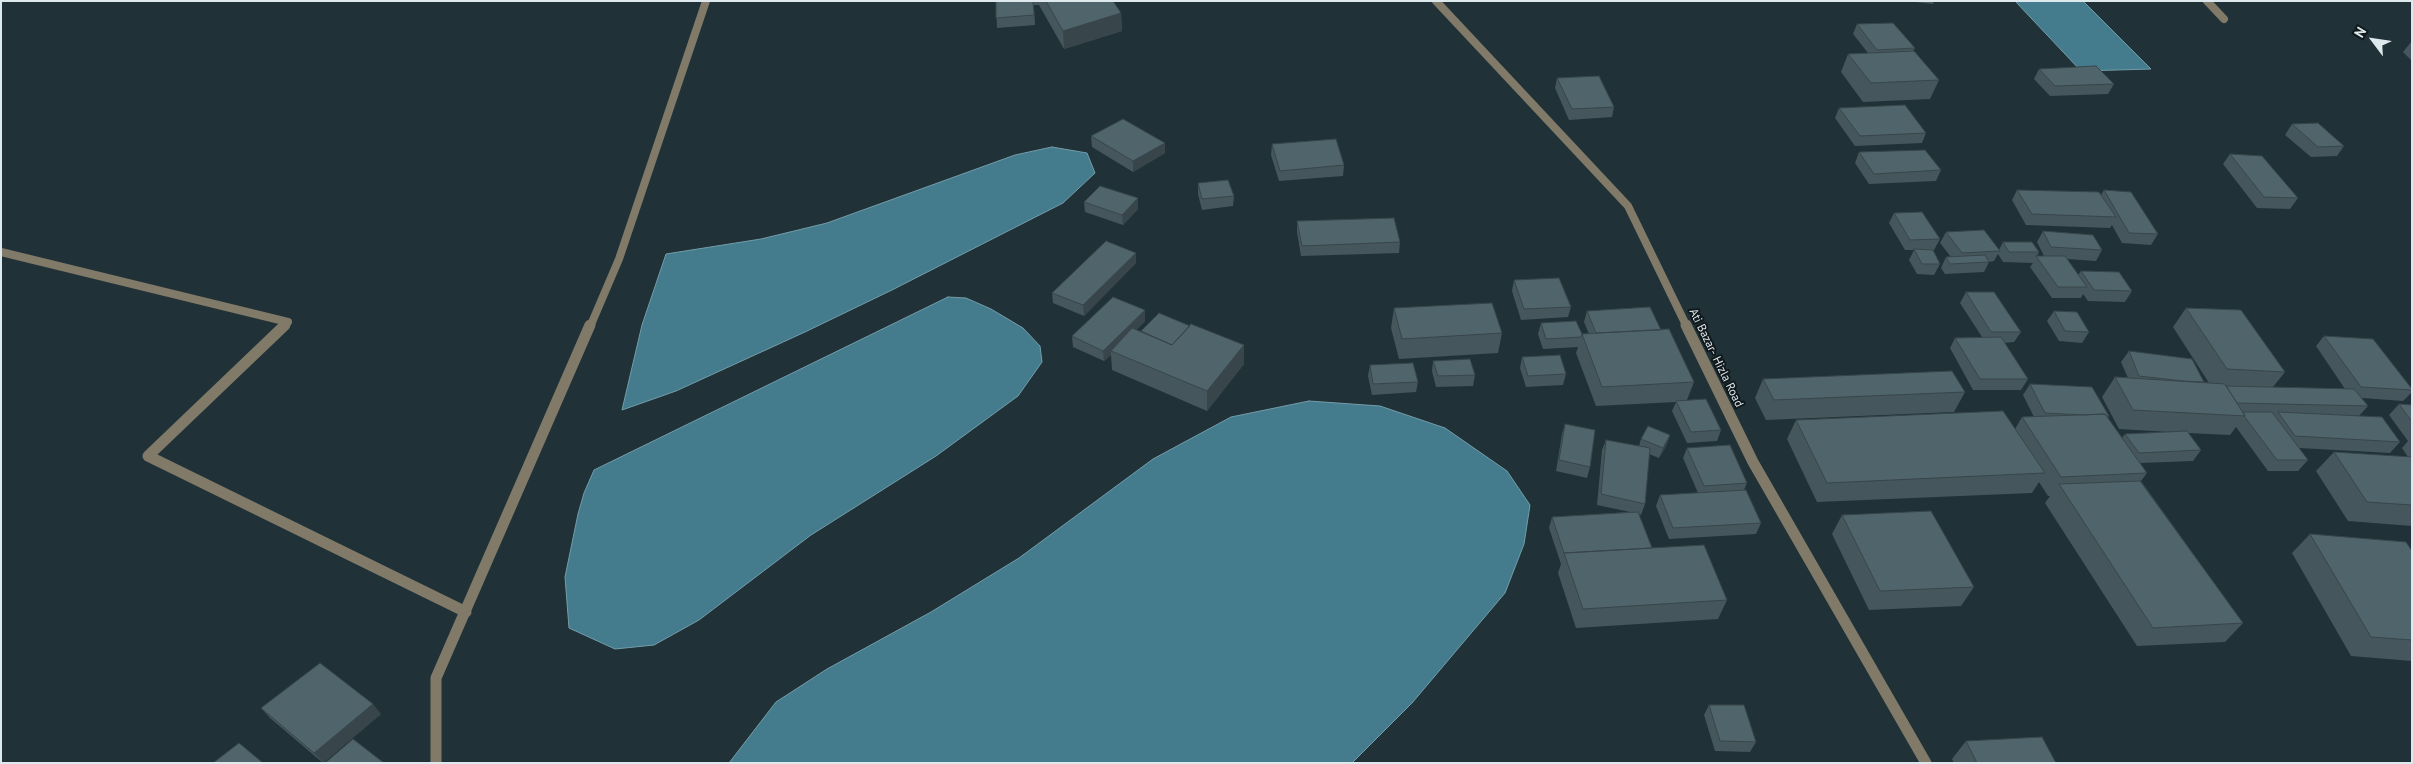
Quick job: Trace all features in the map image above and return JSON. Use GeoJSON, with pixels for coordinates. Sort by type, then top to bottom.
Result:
{"type":"FeatureCollection","features":[{"type":"Feature","properties":{"kind":"street"},"geometry":{"type":"LineString","coordinates":[[436,763],[436,678],[620,259],[706,1]]}},
{"type":"Feature","properties":{"kind":"street","name":"Ati Bazar- Hizla Road"},"geometry":{"type":"LineString","coordinates":[[1436,1],[1628,206],[1753,462],[1926,763]]}},
{"type":"Feature","properties":{"kind":"street"},"geometry":{"type":"LineString","coordinates":[[2207,1],[2224,19]]}},
{"type":"Feature","properties":{"kind":"street"},"geometry":{"type":"LineString","coordinates":[[1,252],[288,322],[148,456],[466,612]]}},
{"type":"Feature","properties":{"kind":"water"},"geometry":{"type":"Polygon","coordinates":[[[2015,1],[2083,1],[2151,69],[2081,71],[2015,1]]]}},
{"type":"Feature","properties":{"kind":"water"},"geometry":{"type":"Polygon","coordinates":[[[1052,147],[1087,153],[1095,173],[1063,203],[805,332],[676,391],[622,410],[642,325],[666,254],[761,239],[827,223],[1015,155],[1052,147]]]}},
{"type":"Feature","properties":{"kind":"water"},"geometry":{"type":"Polygon","coordinates":[[[948,297],[966,298],[991,309],[1023,328],[1040,346],[1042,362],[1018,396],[936,456],[811,535],[699,620],[654,645],[615,649],[569,628],[565,577],[578,514],[584,493],[594,470],[948,297]]]}},
{"type":"Feature","properties":{"kind":"water"},"geometry":{"type":"Polygon","coordinates":[[[1309,401],[1380,406],[1445,428],[1507,471],[1530,505],[1524,544],[1505,593],[1412,703],[1352,763],[729,763],[776,702],[827,669],[931,612],[1019,558],[1153,459],[1231,417],[1309,401]]]}},
{"type":"Feature","properties":{"kind":"building"},"geometry":{"type":"Polygon","coordinates":[[[996,1],[1033,1],[1034,15],[996,18],[996,1]]]}},
{"type":"Feature","properties":{"kind":"building"},"geometry":{"type":"Polygon","coordinates":[[[1046,1],[1113,1],[1121,13],[1063,31],[1046,1]]]}},
{"type":"Feature","properties":{"kind":"building"},"geometry":{"type":"Polygon","coordinates":[[[1893,23],[1915,48],[1877,50],[1857,24],[1893,23]]]}},
{"type":"Feature","properties":{"kind":"building"},"geometry":{"type":"Polygon","coordinates":[[[1914,51],[1939,80],[1871,83],[1848,54],[1914,51]]]}},
{"type":"Feature","properties":{"kind":"building"},"geometry":{"type":"Polygon","coordinates":[[[2096,66],[2114,84],[2055,86],[2039,69],[2096,66]]]}},
{"type":"Feature","properties":{"kind":"building"},"geometry":{"type":"Polygon","coordinates":[[[1599,76],[1614,107],[1572,109],[1557,78],[1599,76]]]}},
{"type":"Feature","properties":{"kind":"building"},"geometry":{"type":"Polygon","coordinates":[[[1905,105],[1926,133],[1860,136],[1839,108],[1905,105]]]}},
{"type":"Feature","properties":{"kind":"building"},"geometry":{"type":"Polygon","coordinates":[[[1123,119],[1165,143],[1133,161],[1091,136],[1123,119]]]}},
{"type":"Feature","properties":{"kind":"building"},"geometry":{"type":"Polygon","coordinates":[[[2318,123],[2344,146],[2318,147],[2292,124],[2318,123]]]}},
{"type":"Feature","properties":{"kind":"building"},"geometry":{"type":"Polygon","coordinates":[[[1336,139],[1344,165],[1280,171],[1272,144],[1336,139]]]}},
{"type":"Feature","properties":{"kind":"building"},"geometry":{"type":"Polygon","coordinates":[[[1925,150],[1941,170],[1874,174],[1859,152],[1925,150]]]}},
{"type":"Feature","properties":{"kind":"building"},"geometry":{"type":"Polygon","coordinates":[[[2230,154],[2262,156],[2298,198],[2264,197],[2230,154]]]}},
{"type":"Feature","properties":{"kind":"building"},"geometry":{"type":"Polygon","coordinates":[[[1228,180],[1234,196],[1202,199],[1198,183],[1228,180]]]}},
{"type":"Feature","properties":{"kind":"building"},"geometry":{"type":"Polygon","coordinates":[[[1100,186],[1138,198],[1122,215],[1084,202],[1100,186]]]}},
{"type":"Feature","properties":{"kind":"building"},"geometry":{"type":"Polygon","coordinates":[[[2017,190],[2099,192],[2116,217],[2032,214],[2017,190]]]}},
{"type":"Feature","properties":{"kind":"building"},"geometry":{"type":"Polygon","coordinates":[[[2104,190],[2131,192],[2158,234],[2129,233],[2104,190]]]}},
{"type":"Feature","properties":{"kind":"building"},"geometry":{"type":"Polygon","coordinates":[[[1922,212],[1940,239],[1910,240],[1894,213],[1922,212]]]}},
{"type":"Feature","properties":{"kind":"building"},"geometry":{"type":"Polygon","coordinates":[[[1394,218],[1400,242],[1302,246],[1297,221],[1394,218]]]}},
{"type":"Feature","properties":{"kind":"building"},"geometry":{"type":"Polygon","coordinates":[[[1984,230],[2000,251],[1962,253],[1946,232],[1984,230]]]}},
{"type":"Feature","properties":{"kind":"building"},"geometry":{"type":"Polygon","coordinates":[[[2043,231],[2093,235],[2102,250],[2051,247],[2043,231]]]}},
{"type":"Feature","properties":{"kind":"building"},"geometry":{"type":"Polygon","coordinates":[[[1106,241],[1136,253],[1083,305],[1052,293],[1106,241]]]}},
{"type":"Feature","properties":{"kind":"building"},"geometry":{"type":"Polygon","coordinates":[[[2003,242],[2032,242],[2039,252],[2009,252],[2003,242]]]}},
{"type":"Feature","properties":{"kind":"building"},"geometry":{"type":"Polygon","coordinates":[[[1914,249],[1933,250],[1940,264],[1922,264],[1914,249]]]}},
{"type":"Feature","properties":{"kind":"building"},"geometry":{"type":"Polygon","coordinates":[[[1985,255],[1989,262],[1950,264],[1946,257],[1985,255]]]}},
{"type":"Feature","properties":{"kind":"building"},"geometry":{"type":"Polygon","coordinates":[[[2036,256],[2065,256],[2087,287],[2058,287],[2036,256]]]}},
{"type":"Feature","properties":{"kind":"building"},"geometry":{"type":"Polygon","coordinates":[[[2081,271],[2119,272],[2132,291],[2094,290],[2081,271]]]}},
{"type":"Feature","properties":{"kind":"building"},"geometry":{"type":"Polygon","coordinates":[[[1559,278],[1571,307],[1524,309],[1514,280],[1559,278]]]}},
{"type":"Feature","properties":{"kind":"building"},"geometry":{"type":"Polygon","coordinates":[[[1966,292],[1994,292],[2021,332],[1991,332],[1966,292]]]}},
{"type":"Feature","properties":{"kind":"building"},"geometry":{"type":"Polygon","coordinates":[[[1113,297],[1145,310],[1103,351],[1072,336],[1113,297]]]}},
{"type":"Feature","properties":{"kind":"building"},"geometry":{"type":"Polygon","coordinates":[[[1492,303],[1502,333],[1402,339],[1394,308],[1492,303]]]}},
{"type":"Feature","properties":{"kind":"building"},"geometry":{"type":"Polygon","coordinates":[[[1650,307],[1661,330],[1596,333],[1587,311],[1650,307]]]}},
{"type":"Feature","properties":{"kind":"building"},"geometry":{"type":"Polygon","coordinates":[[[2186,308],[2241,310],[2285,372],[2227,369],[2186,308]]]}},
{"type":"Feature","properties":{"kind":"building"},"geometry":{"type":"Polygon","coordinates":[[[2054,311],[2077,312],[2089,332],[2065,331],[2054,311]]]}},
{"type":"Feature","properties":{"kind":"building"},"geometry":{"type":"Polygon","coordinates":[[[1159,313],[1190,326],[1172,345],[1141,331],[1159,313]]]}},
{"type":"Feature","properties":{"kind":"building"},"geometry":{"type":"Polygon","coordinates":[[[1576,321],[1582,334],[1581,337],[1546,339],[1541,323],[1576,321]]]}},
{"type":"Feature","properties":{"kind":"building"},"geometry":{"type":"Polygon","coordinates":[[[1191,324],[1244,345],[1207,391],[1111,351],[1132,328],[1172,345],[1191,324]]]}},
{"type":"Feature","properties":{"kind":"building"},"geometry":{"type":"Polygon","coordinates":[[[1669,329],[1694,382],[1602,387],[1582,334],[1669,329]]]}},
{"type":"Feature","properties":{"kind":"building"},"geometry":{"type":"Polygon","coordinates":[[[2324,336],[2373,339],[2412,390],[2361,387],[2324,336]]]}},
{"type":"Feature","properties":{"kind":"building"},"geometry":{"type":"Polygon","coordinates":[[[2001,337],[2028,379],[1980,379],[1955,338],[2001,337]]]}},
{"type":"Feature","properties":{"kind":"building"},"geometry":{"type":"Polygon","coordinates":[[[2129,351],[2192,359],[2204,382],[2139,376],[2129,351]]]}},
{"type":"Feature","properties":{"kind":"building"},"geometry":{"type":"Polygon","coordinates":[[[1560,355],[1566,374],[1528,376],[1522,357],[1560,355]]]}},
{"type":"Feature","properties":{"kind":"building"},"geometry":{"type":"Polygon","coordinates":[[[1470,359],[1475,375],[1438,376],[1433,361],[1470,359]]]}},
{"type":"Feature","properties":{"kind":"building"},"geometry":{"type":"Polygon","coordinates":[[[1413,363],[1418,382],[1373,384],[1370,365],[1413,363]]]}},
{"type":"Feature","properties":{"kind":"building"},"geometry":{"type":"Polygon","coordinates":[[[1952,371],[1965,392],[1774,400],[1763,379],[1952,371]]]}},
{"type":"Feature","properties":{"kind":"building"},"geometry":{"type":"Polygon","coordinates":[[[2115,377],[2225,384],[2245,416],[2133,410],[2115,377]]]}},
{"type":"Feature","properties":{"kind":"building"},"geometry":{"type":"Polygon","coordinates":[[[2030,384],[2092,387],[2109,416],[2105,414],[2045,413],[2030,384]]]}},
{"type":"Feature","properties":{"kind":"building"},"geometry":{"type":"Polygon","coordinates":[[[2226,386],[2354,389],[2368,406],[2237,403],[2226,386]]]}},
{"type":"Feature","properties":{"kind":"building"},"geometry":{"type":"Polygon","coordinates":[[[1706,399],[1721,430],[1691,432],[1676,401],[1706,399]]]}},
{"type":"Feature","properties":{"kind":"building"},"geometry":{"type":"Polygon","coordinates":[[[2399,404],[2412,405],[2412,422],[2399,404]]]}},
{"type":"Feature","properties":{"kind":"building"},"geometry":{"type":"Polygon","coordinates":[[[2003,411],[2045,473],[1827,483],[1796,420],[2003,411]]]}},
{"type":"Feature","properties":{"kind":"building"},"geometry":{"type":"Polygon","coordinates":[[[2243,412],[2272,412],[2308,460],[2277,460],[2243,412]]]}},
{"type":"Feature","properties":{"kind":"building"},"geometry":{"type":"Polygon","coordinates":[[[2278,412],[2382,417],[2400,442],[2295,436],[2278,412]]]}},
{"type":"Feature","properties":{"kind":"building"},"geometry":{"type":"Polygon","coordinates":[[[2105,414],[2147,473],[2061,477],[2022,417],[2105,414]]]}},
{"type":"Feature","properties":{"kind":"building"},"geometry":{"type":"Polygon","coordinates":[[[1565,424],[1595,430],[1590,467],[1559,460],[1565,424]]]}},
{"type":"Feature","properties":{"kind":"building"},"geometry":{"type":"Polygon","coordinates":[[[1648,426],[1670,435],[1663,448],[1641,439],[1648,426]]]}},
{"type":"Feature","properties":{"kind":"building"},"geometry":{"type":"Polygon","coordinates":[[[2187,431],[2201,450],[2139,453],[2125,434],[2187,431]]]}},
{"type":"Feature","properties":{"kind":"building"},"geometry":{"type":"Polygon","coordinates":[[[1606,440],[1650,448],[1645,504],[1601,494],[1606,440]]]}},
{"type":"Feature","properties":{"kind":"building"},"geometry":{"type":"Polygon","coordinates":[[[1730,445],[1747,483],[1704,486],[1687,448],[1730,445]]]}},
{"type":"Feature","properties":{"kind":"building"},"geometry":{"type":"Polygon","coordinates":[[[2334,452],[2412,457],[2412,505],[2367,502],[2334,452]]]}},
{"type":"Feature","properties":{"kind":"building"},"geometry":{"type":"Polygon","coordinates":[[[2140,481],[2243,623],[2153,628],[2059,484],[2140,481]]]}},
{"type":"Feature","properties":{"kind":"building"},"geometry":{"type":"Polygon","coordinates":[[[1746,490],[1761,523],[1673,528],[1660,495],[1746,490]]]}},
{"type":"Feature","properties":{"kind":"building"},"geometry":{"type":"Polygon","coordinates":[[[1931,511],[1974,587],[1880,591],[1842,515],[1931,511]]]}},
{"type":"Feature","properties":{"kind":"building"},"geometry":{"type":"Polygon","coordinates":[[[1638,512],[1652,548],[1564,553],[1552,517],[1638,512]]]}},
{"type":"Feature","properties":{"kind":"building"},"geometry":{"type":"Polygon","coordinates":[[[2310,534],[2406,542],[2412,551],[2412,640],[2371,637],[2310,534]]]}},
{"type":"Feature","properties":{"kind":"building"},"geometry":{"type":"Polygon","coordinates":[[[1704,545],[1727,600],[1583,609],[1564,553],[1704,545]]]}},
{"type":"Feature","properties":{"kind":"building"},"geometry":{"type":"Polygon","coordinates":[[[320,663],[373,704],[314,753],[261,708],[320,663]]]}},
{"type":"Feature","properties":{"kind":"building"},"geometry":{"type":"Polygon","coordinates":[[[1709,705],[1744,705],[1756,742],[1720,741],[1709,705]]]}},
{"type":"Feature","properties":{"kind":"building"},"geometry":{"type":"Polygon","coordinates":[[[2042,737],[2056,763],[1977,763],[1966,741],[2042,737]]]}},
{"type":"Feature","properties":{"kind":"building"},"geometry":{"type":"Polygon","coordinates":[[[353,739],[384,763],[325,763],[353,739]]]}},
{"type":"Feature","properties":{"kind":"building"},"geometry":{"type":"Polygon","coordinates":[[[239,743],[263,763],[213,763],[239,743]]]}}]}
